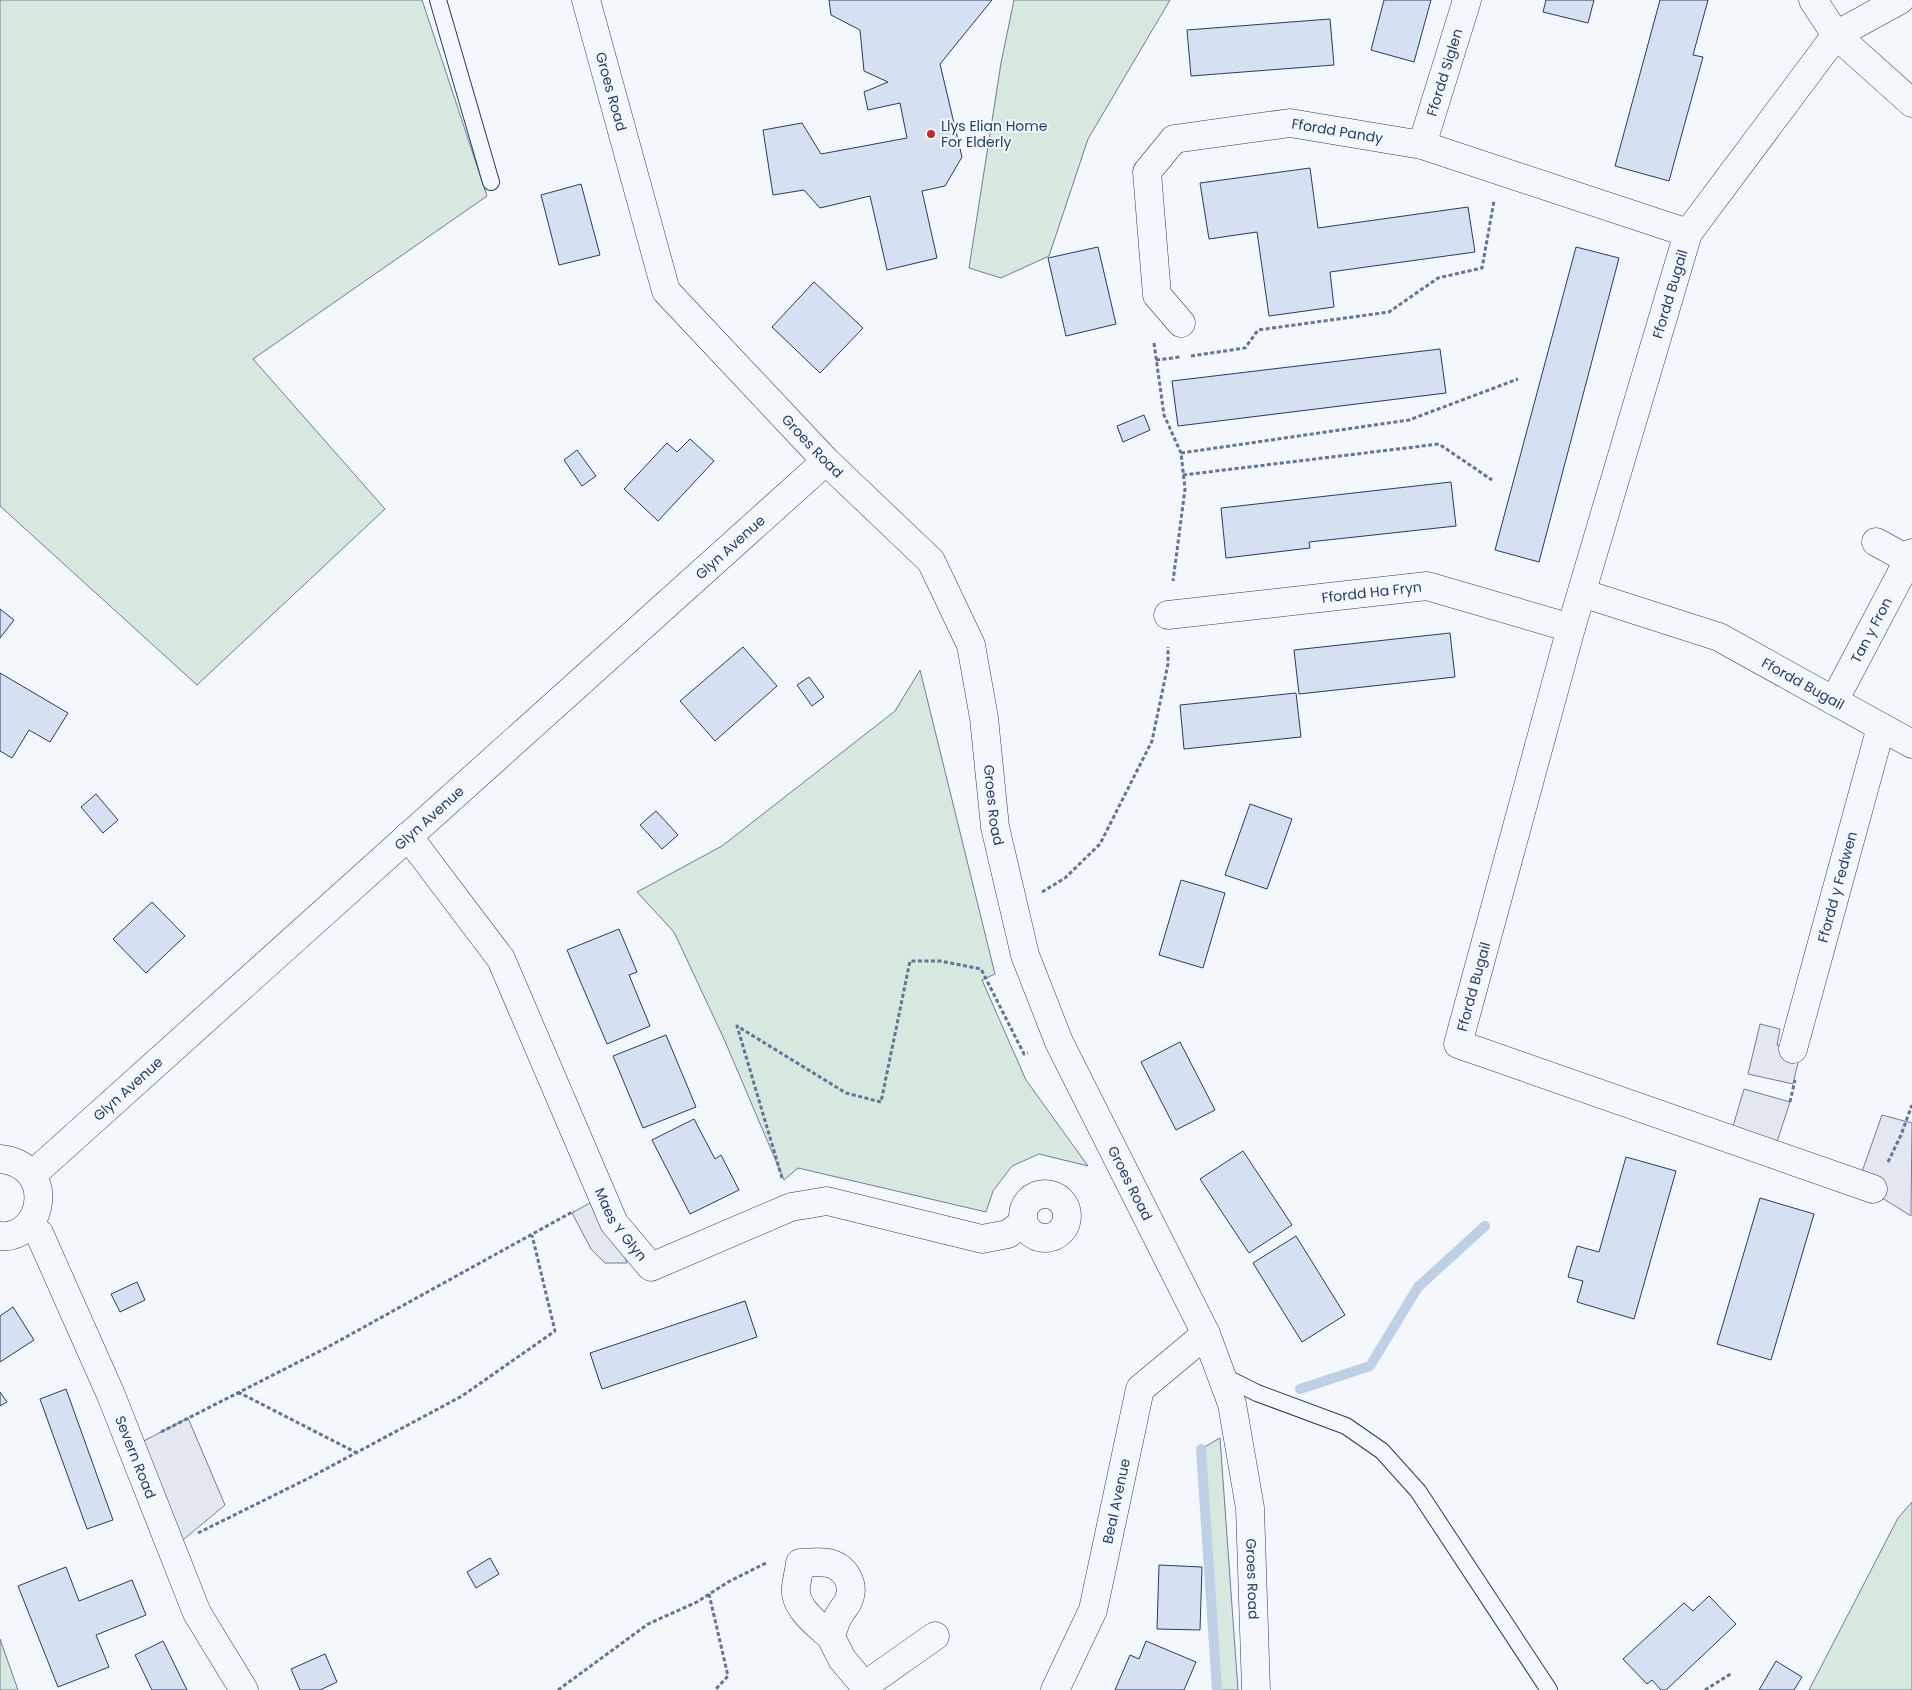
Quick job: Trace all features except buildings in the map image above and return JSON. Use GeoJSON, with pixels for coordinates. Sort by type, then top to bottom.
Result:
{"type":"FeatureCollection","features":[{"type":"Feature","properties":{"kind":"street","name":"Groes Road"},"geometry":{"type":"LineString","coordinates":[[586,0],[666,291],[826,461],[931,561],[971,645],[984,718],[997,836],[1025,955],[1059,1042],[1130,1187],[1206,1334],[1232,1404],[1250,1508],[1256,1690]]}},
{"type":"Feature","properties":{"kind":"street","name":"Ffordd Siglen"},"geometry":{"type":"LineString","coordinates":[[1422,145],[1467,0]]}},
{"type":"Feature","properties":{"kind":"street"},"geometry":{"type":"LineString","coordinates":[[1813,0],[1836,35],[1912,104]]}},
{"type":"Feature","properties":{"kind":"street"},"geometry":{"type":"LineString","coordinates":[[1836,35],[1900,0]]}},
{"type":"Feature","properties":{"kind":"street","name":"Ffordd Bugail"},"geometry":{"type":"LineString","coordinates":[[1836,35],[1688,233],[1571,628],[1458,1044],[1873,1189]]}},
{"type":"Feature","properties":{"kind":"street","name":"Ffordd Pandy"},"geometry":{"type":"LineString","coordinates":[[1181,322],[1157,295],[1147,172],[1174,139],[1290,124],[1422,145],[1688,233]]}},
{"type":"Feature","properties":{"kind":"street","name":"Glyn Avenue"},"geometry":{"type":"LineString","coordinates":[[32,1175],[826,461]]}},
{"type":"Feature","properties":{"kind":"street","name":"Tan y Fron"},"geometry":{"type":"LineString","coordinates":[[1834,701],[1910,557],[1876,542]]}},
{"type":"Feature","properties":{"kind":"street","name":"Ffordd Ha Fryn"},"geometry":{"type":"LineString","coordinates":[[1168,615],[1427,586],[1571,628]]}},
{"type":"Feature","properties":{"kind":"street","name":"Ffordd Bugail"},"geometry":{"type":"LineString","coordinates":[[1582,593],[1719,637],[1912,744]]}},
{"type":"Feature","properties":{"kind":"street","name":"Ffordd y Fedwen"},"geometry":{"type":"LineString","coordinates":[[1794,1049],[1881,727]]}},
{"type":"Feature","properties":{"kind":"street","name":"Maes Y Glyn"},"geometry":{"type":"LineString","coordinates":[[408,836],[501,959],[614,1223],[651,1267],[791,1207],[827,1201],[982,1238],[1008,1234],[1023,1223]]}},
{"type":"Feature","properties":{"kind":"street"},"geometry":{"type":"LineString","coordinates":[[0,1159],[13,1161],[24,1167],[32,1175],[37,1185],[39,1196],[38,1207],[34,1217],[27,1226],[16,1233],[0,1236]]}},
{"type":"Feature","properties":{"kind":"street","name":"Severn Road"},"geometry":{"type":"LineString","coordinates":[[27,1226],[39,1233],[111,1395],[197,1613],[244,1690]]}},
{"type":"Feature","properties":{"kind":"street","name":"Beal Avenue"},"geometry":{"type":"LineString","coordinates":[[1055,1690],[1094,1610],[1140,1389],[1206,1334]]}},
{"type":"Feature","properties":{"kind":"street"},"geometry":{"type":"LineString","coordinates":[[831,1637],[840,1613],[850,1598],[849,1580],[844,1572],[829,1563],[800,1563],[796,1587],[799,1605],[831,1637],[842,1658],[866,1688],[935,1636]]}},
{"type":"Feature","properties":{"kind":"lane"},"geometry":{"type":"LineString","coordinates":[[438,0],[490,182]]}},
{"type":"Feature","properties":{"kind":"lane"},"geometry":{"type":"LineString","coordinates":[[1221,1375],[1257,1394],[1346,1426],[1382,1451],[1418,1491],[1549,1690]]}},
{"type":"Feature","properties":{"kind":"path"},"geometry":{"type":"LineString","coordinates":[[1156,360],[1245,348],[1258,330],[1389,312],[1438,278],[1482,268],[1499,171]]}},
{"type":"Feature","properties":{"kind":"path"},"geometry":{"type":"LineString","coordinates":[[1181,453],[1409,420],[1518,378]]}},
{"type":"Feature","properties":{"kind":"path"},"geometry":{"type":"LineString","coordinates":[[1183,474],[1439,444],[1492,480]]}},
{"type":"Feature","properties":{"kind":"path"},"geometry":{"type":"LineString","coordinates":[[791,1207],[737,1026],[846,1093],[881,1102],[910,961],[940,961],[981,969],[1024,1054],[1059,1042]]}},
{"type":"Feature","properties":{"kind":"path"},"geometry":{"type":"LineString","coordinates":[[1790,1102],[1795,1077]]}},
{"type":"Feature","properties":{"kind":"path"},"geometry":{"type":"LineString","coordinates":[[1873,1189],[1902,1136],[1912,1105]]}},
{"type":"Feature","properties":{"kind":"path"},"geometry":{"type":"LineString","coordinates":[[132,1447],[326,1348],[602,1196]]}},
{"type":"Feature","properties":{"kind":"path"},"geometry":{"type":"LineString","coordinates":[[171,1546],[358,1453],[462,1396],[556,1331],[532,1235]]}},
{"type":"Feature","properties":{"kind":"path"},"geometry":{"type":"LineString","coordinates":[[238,1392],[358,1453]]}},
{"type":"Feature","properties":{"kind":"path"},"geometry":{"type":"LineString","coordinates":[[558,1690],[648,1624],[697,1602],[728,1582],[780,1556],[800,1563]]}},
{"type":"Feature","properties":{"kind":"path"},"geometry":{"type":"LineString","coordinates":[[709,1594],[728,1676],[715,1690]]}},
{"type":"Feature","properties":{"kind":"path"},"geometry":{"type":"LineString","coordinates":[[1705,1690],[1732,1673]]}},
{"type":"Feature","properties":{"kind":"shaded area"},"geometry":{"type":"Polygon","coordinates":[[[0,0],[422,0],[487,196],[253,359],[385,509],[197,685],[0,506],[0,0]]]}},
{"type":"Feature","properties":{"kind":"shaded area"},"geometry":{"type":"Polygon","coordinates":[[[1014,0],[1170,0],[1088,139],[1049,256],[1001,278],[969,268],[1001,63],[1014,0]]]}},
{"type":"Feature","properties":{"kind":"shaded area"},"geometry":{"type":"Polygon","coordinates":[[[920,670],[995,974],[982,980],[1026,1080],[1088,1166],[1039,1154],[1012,1166],[993,1191],[986,1212],[798,1168],[784,1180],[724,1039],[674,932],[637,892],[722,846],[895,711],[920,670]]]}},
{"type":"Feature","properties":{"kind":"shaded area"},"geometry":{"type":"Polygon","coordinates":[[[1760,1024],[1780,1029],[1777,1045],[1793,1049],[1804,1038],[1793,1084],[1748,1074],[1760,1024]]]}},
{"type":"Feature","properties":{"kind":"shaded area"},"geometry":{"type":"Polygon","coordinates":[[[1744,1089],[1790,1102],[1773,1154],[1731,1133],[1744,1089]]]}},
{"type":"Feature","properties":{"kind":"shaded area"},"geometry":{"type":"Polygon","coordinates":[[[1882,1115],[1912,1123],[1911,1216],[1858,1183],[1882,1115]]]}},
{"type":"Feature","properties":{"kind":"shaded area"},"geometry":{"type":"Polygon","coordinates":[[[602,1196],[627,1263],[605,1263],[591,1249],[572,1213],[602,1196]]]}},
{"type":"Feature","properties":{"kind":"shaded area"},"geometry":{"type":"Polygon","coordinates":[[[188,1418],[225,1505],[183,1540],[132,1447],[188,1418]]]}},
{"type":"Feature","properties":{"kind":"shaded area"},"geometry":{"type":"Polygon","coordinates":[[[1220,1438],[1238,1690],[1217,1690],[1201,1449],[1220,1438]]]}},
{"type":"Feature","properties":{"kind":"shaded area"},"geometry":{"type":"Polygon","coordinates":[[[1912,1502],[1912,1690],[1809,1690],[1898,1518],[1912,1502]]]}},
{"type":"Feature","properties":{"kind":"shaded area"},"geometry":{"type":"Polygon","coordinates":[[[0,1639],[18,1690],[0,1690],[0,1639]]]}},
{"type":"Feature","properties":{"kind":"waterway"},"geometry":{"type":"LineString","coordinates":[[1300,1389],[1370,1366],[1418,1287],[1485,1226]]}},
{"type":"Feature","properties":{"kind":"waterway"},"geometry":{"type":"LineString","coordinates":[[1201,1449],[1217,1690]]}},
{"type":"Feature","properties":{"kind":"place","name":"Llys Elian Home For Elderly"},"geometry":{"type":"Point","coordinates":[931,134]}}]}
